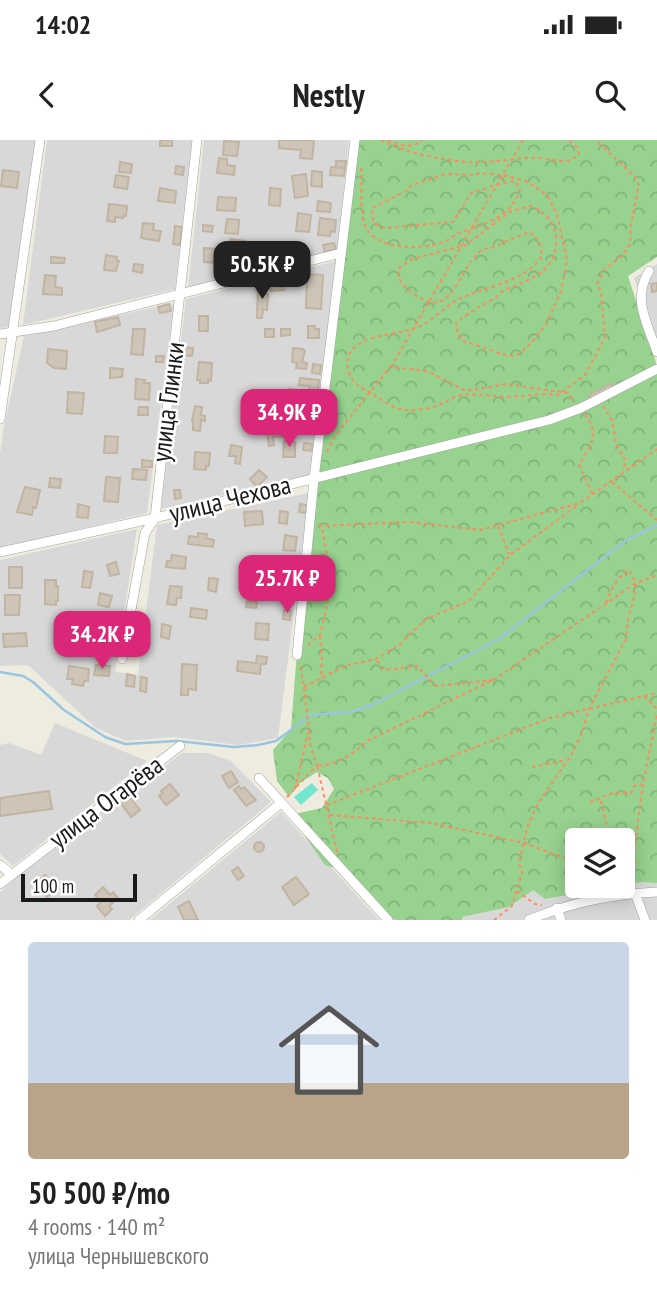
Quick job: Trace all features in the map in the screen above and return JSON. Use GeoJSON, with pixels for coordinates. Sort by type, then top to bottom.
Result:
{"type":"FeatureCollection","features":[{"type":"Feature","properties":{"kind":"street"},"geometry":{"type":"LineString","coordinates":[[0,419],[40,140]]}},
{"type":"Feature","properties":{"kind":"street","name":"улица Глинки"},"geometry":{"type":"LineString","coordinates":[[122,659],[145,533],[155,518],[197,140]]}},
{"type":"Feature","properties":{"kind":"street"},"geometry":{"type":"LineString","coordinates":[[297,655],[314,479],[355,140]]}},
{"type":"Feature","properties":{"kind":"street"},"geometry":{"type":"LineString","coordinates":[[0,334],[54,326],[341,253]]}},
{"type":"Feature","properties":{"kind":"street"},"geometry":{"type":"LineString","coordinates":[[649,271],[643,280],[639,302],[657,352]]}},
{"type":"Feature","properties":{"kind":"street","name":"улица Чехова"},"geometry":{"type":"LineString","coordinates":[[0,552],[155,518],[549,420],[581,408],[657,369]]}},
{"type":"Feature","properties":{"kind":"street","name":"улица Огарёва"},"geometry":{"type":"LineString","coordinates":[[0,884],[180,746]]}},
{"type":"Feature","properties":{"kind":"street"},"geometry":{"type":"LineString","coordinates":[[258,778],[388,920]]}},
{"type":"Feature","properties":{"kind":"street"},"geometry":{"type":"LineString","coordinates":[[139,920],[281,803]]}},
{"type":"Feature","properties":{"kind":"street"},"geometry":{"type":"LineString","coordinates":[[0,865],[11,874]]}},
{"type":"Feature","properties":{"kind":"street"},"geometry":{"type":"LineString","coordinates":[[528,920],[555,909],[636,893],[657,892]]}},
{"type":"Feature","properties":{"kind":"street"},"geometry":{"type":"LineString","coordinates":[[636,893],[645,920]]}},
{"type":"Feature","properties":{"kind":"street"},"geometry":{"type":"LineString","coordinates":[[555,909],[561,920]]}},
{"type":"Feature","properties":{"kind":"path"},"geometry":{"type":"LineString","coordinates":[[381,140],[406,149],[467,162],[574,159],[579,154],[576,146],[567,140]]}},
{"type":"Feature","properties":{"kind":"path"},"geometry":{"type":"LineString","coordinates":[[388,140],[405,147],[418,144],[422,140]]}},
{"type":"Feature","properties":{"kind":"path"},"geometry":{"type":"LineString","coordinates":[[325,455],[336,435],[390,368],[523,140]]}},
{"type":"Feature","properties":{"kind":"path"},"geometry":{"type":"LineString","coordinates":[[360,158],[363,183],[361,213],[366,229],[378,242],[406,247],[435,244],[497,219],[519,195],[520,189],[515,181],[471,193],[453,222],[387,228],[378,226],[373,221],[372,208],[408,190],[410,186],[436,176],[481,173],[527,181],[550,200],[557,214],[567,260],[561,291],[547,323],[519,354],[509,356],[464,341],[458,334],[456,323],[468,312],[494,300],[504,290],[514,288],[548,267],[557,248],[556,231],[545,214],[531,206],[511,211],[475,240],[412,259],[399,268],[397,276],[403,285],[421,299],[440,301],[449,296],[483,250],[529,232],[540,242],[542,256],[530,268],[509,281],[460,299],[430,321],[413,329],[372,337],[354,347],[348,360],[348,370],[356,386],[405,410],[441,405],[455,397],[484,394],[532,396],[541,392],[558,395],[585,375],[605,338],[601,291],[597,284],[605,270],[622,256],[630,244],[631,225],[639,190],[635,177],[596,140]]}},
{"type":"Feature","properties":{"kind":"path"},"geometry":{"type":"LineString","coordinates":[[390,368],[427,371],[466,391],[507,384],[568,393],[581,408],[594,431],[594,437],[579,465],[593,495]]}},
{"type":"Feature","properties":{"kind":"path"},"geometry":{"type":"LineString","coordinates":[[599,399],[612,420],[616,444],[625,460],[624,472]]}},
{"type":"Feature","properties":{"kind":"path"},"geometry":{"type":"LineString","coordinates":[[304,687],[347,665],[376,659],[399,645],[426,619],[468,601],[510,555],[657,449]]}},
{"type":"Feature","properties":{"kind":"path"},"geometry":{"type":"LineString","coordinates":[[612,481],[656,519]]}},
{"type":"Feature","properties":{"kind":"path"},"geometry":{"type":"LineString","coordinates":[[312,526],[409,522],[480,530],[580,503]]}},
{"type":"Feature","properties":{"kind":"path"},"geometry":{"type":"LineString","coordinates":[[321,679],[320,635],[327,606],[329,570],[322,526]]}},
{"type":"Feature","properties":{"kind":"path"},"geometry":{"type":"LineString","coordinates":[[498,526],[510,555]]}},
{"type":"Feature","properties":{"kind":"path"},"geometry":{"type":"LineString","coordinates":[[494,920],[512,906],[522,873],[519,863],[527,828],[538,803],[568,760],[583,730],[589,709],[626,639],[636,583],[629,570],[610,590],[606,605]]}},
{"type":"Feature","properties":{"kind":"path"},"geometry":{"type":"LineString","coordinates":[[317,765],[324,766],[338,761],[367,741],[495,680],[636,583],[657,575]]}},
{"type":"Feature","properties":{"kind":"path"},"geometry":{"type":"LineString","coordinates":[[320,635],[297,655],[304,687],[312,757],[317,765],[341,868]]}},
{"type":"Feature","properties":{"kind":"path"},"geometry":{"type":"LineString","coordinates":[[376,659],[385,670],[417,666],[436,685],[495,680]]}},
{"type":"Feature","properties":{"kind":"path"},"geometry":{"type":"LineString","coordinates":[[327,805],[550,718],[657,693]]}},
{"type":"Feature","properties":{"kind":"path"},"geometry":{"type":"LineString","coordinates":[[643,696],[657,709]]}},
{"type":"Feature","properties":{"kind":"path"},"geometry":{"type":"LineString","coordinates":[[635,844],[657,714]]}},
{"type":"Feature","properties":{"kind":"path"},"geometry":{"type":"LineString","coordinates":[[295,790],[309,729]]}},
{"type":"Feature","properties":{"kind":"path"},"geometry":{"type":"LineString","coordinates":[[532,767],[568,760]]}},
{"type":"Feature","properties":{"kind":"path"},"geometry":{"type":"LineString","coordinates":[[281,803],[317,765]]}},
{"type":"Feature","properties":{"kind":"path"},"geometry":{"type":"LineString","coordinates":[[590,803],[613,793],[631,793],[634,786],[643,784]]}},
{"type":"Feature","properties":{"kind":"path"},"geometry":{"type":"LineString","coordinates":[[601,800],[607,828]]}},
{"type":"Feature","properties":{"kind":"path"},"geometry":{"type":"LineString","coordinates":[[329,815],[431,823],[524,843],[565,858]]}},
{"type":"Feature","properties":{"kind":"path"},"geometry":{"type":"LineString","coordinates":[[635,888],[636,893]]}},
{"type":"Feature","properties":{"kind":"path"},"geometry":{"type":"LineString","coordinates":[[516,891],[535,904],[555,909]]}},
{"type":"Feature","properties":{"kind":"shaded area"},"geometry":{"type":"Polygon","coordinates":[[[0,140],[36,140],[10,327],[0,328],[0,140]]]}},
{"type":"Feature","properties":{"kind":"shaded area"},"geometry":{"type":"Polygon","coordinates":[[[47,140],[192,140],[175,289],[23,325],[47,140]]]}},
{"type":"Feature","properties":{"kind":"shaded area"},"geometry":{"type":"Polygon","coordinates":[[[204,140],[349,140],[337,250],[188,288],[204,140]]]}},
{"type":"Feature","properties":{"kind":"shaded area"},"geometry":{"type":"Polygon","coordinates":[[[336,261],[311,475],[161,509],[186,299],[336,261]]]}},
{"type":"Feature","properties":{"kind":"shaded area"},"geometry":{"type":"Polygon","coordinates":[[[657,264],[657,344],[634,278],[657,264]]]}},
{"type":"Feature","properties":{"kind":"shaded area"},"geometry":{"type":"Polygon","coordinates":[[[174,303],[147,513],[0,548],[0,454],[24,336],[174,303]]]}},
{"type":"Feature","properties":{"kind":"shaded area"},"geometry":{"type":"Polygon","coordinates":[[[309,493],[278,738],[238,745],[174,737],[126,741],[96,728],[28,665],[0,666],[0,560],[137,529],[115,672],[138,675],[157,525],[309,493]]]}},
{"type":"Feature","properties":{"kind":"shaded area"},"geometry":{"type":"Polygon","coordinates":[[[55,723],[147,761],[13,866],[0,854],[0,745],[9,743],[41,755],[55,723]]]}},
{"type":"Feature","properties":{"kind":"shaded area"},"geometry":{"type":"Polygon","coordinates":[[[182,753],[208,753],[231,761],[271,802],[129,920],[0,920],[0,892],[182,753]]]}},
{"type":"Feature","properties":{"kind":"shaded area"},"geometry":{"type":"Polygon","coordinates":[[[312,783],[318,790],[301,805],[294,797],[312,783]]]}},
{"type":"Feature","properties":{"kind":"shaded area"},"geometry":{"type":"Polygon","coordinates":[[[281,812],[379,920],[150,920],[281,812]]]}},
{"type":"Feature","properties":{"kind":"shaded area"},"geometry":{"type":"Polygon","coordinates":[[[635,883],[657,883],[657,920],[462,920],[462,917],[509,907],[533,890],[545,899],[565,895],[565,898],[635,898],[635,883]]]}},
{"type":"Feature","properties":{"kind":"green space"},"geometry":{"type":"Polygon","coordinates":[[[357,140],[657,140],[657,257],[628,276],[657,366],[657,883],[635,883],[635,828],[565,828],[565,895],[545,899],[533,890],[509,907],[462,917],[462,920],[394,920],[344,871],[325,865],[290,815],[322,808],[334,789],[328,778],[317,772],[300,783],[289,797],[277,781],[273,750],[291,729],[336,299],[357,140]]]}},
{"type":"Feature","properties":{"kind":"building"},"geometry":{"type":"Polygon","coordinates":[[[172,140],[172,146],[160,146],[160,141],[172,140]]]}},
{"type":"Feature","properties":{"kind":"building"},"geometry":{"type":"Polygon","coordinates":[[[279,140],[312,140],[312,159],[300,158],[301,150],[279,148],[279,140]]]}},
{"type":"Feature","properties":{"kind":"building"},"geometry":{"type":"Polygon","coordinates":[[[224,141],[239,142],[237,156],[223,155],[224,141]]]}},
{"type":"Feature","properties":{"kind":"building"},"geometry":{"type":"Polygon","coordinates":[[[219,158],[227,159],[227,165],[235,166],[234,175],[217,173],[219,158]]]}},
{"type":"Feature","properties":{"kind":"building"},"geometry":{"type":"Polygon","coordinates":[[[336,161],[346,161],[345,168],[336,167],[336,161]]]}},
{"type":"Feature","properties":{"kind":"building"},"geometry":{"type":"Polygon","coordinates":[[[120,162],[132,164],[131,173],[119,172],[120,162]]]}},
{"type":"Feature","properties":{"kind":"building"},"geometry":{"type":"Polygon","coordinates":[[[176,166],[184,167],[183,175],[175,174],[176,166]]]}},
{"type":"Feature","properties":{"kind":"building"},"geometry":{"type":"Polygon","coordinates":[[[331,167],[345,168],[344,176],[330,175],[331,167]]]}},
{"type":"Feature","properties":{"kind":"building"},"geometry":{"type":"Polygon","coordinates":[[[3,170],[19,172],[17,188],[1,186],[3,170]]]}},
{"type":"Feature","properties":{"kind":"building"},"geometry":{"type":"Polygon","coordinates":[[[312,171],[322,172],[322,187],[311,186],[312,171]]]}},
{"type":"Feature","properties":{"kind":"building"},"geometry":{"type":"Polygon","coordinates":[[[306,174],[308,196],[295,198],[292,176],[306,174]]]}},
{"type":"Feature","properties":{"kind":"building"},"geometry":{"type":"Polygon","coordinates":[[[116,175],[129,177],[127,189],[114,187],[116,175]]]}},
{"type":"Feature","properties":{"kind":"building"},"geometry":{"type":"Polygon","coordinates":[[[160,188],[176,191],[175,203],[158,201],[160,188]]]}},
{"type":"Feature","properties":{"kind":"building"},"geometry":{"type":"Polygon","coordinates":[[[270,188],[281,189],[280,206],[269,205],[270,188]]]}},
{"type":"Feature","properties":{"kind":"building"},"geometry":{"type":"Polygon","coordinates":[[[218,197],[236,198],[235,211],[217,210],[218,197]]]}},
{"type":"Feature","properties":{"kind":"building"},"geometry":{"type":"Polygon","coordinates":[[[318,201],[331,203],[330,212],[317,211],[318,201]]]}},
{"type":"Feature","properties":{"kind":"building"},"geometry":{"type":"Polygon","coordinates":[[[109,204],[127,206],[126,216],[115,217],[115,222],[107,221],[109,204]]]}},
{"type":"Feature","properties":{"kind":"building"},"geometry":{"type":"Polygon","coordinates":[[[298,213],[311,215],[309,232],[296,231],[298,213]]]}},
{"type":"Feature","properties":{"kind":"building"},"geometry":{"type":"Polygon","coordinates":[[[320,218],[336,220],[335,232],[331,231],[330,236],[318,235],[320,218]]]}},
{"type":"Feature","properties":{"kind":"building"},"geometry":{"type":"Polygon","coordinates":[[[227,219],[239,220],[238,234],[225,233],[227,219]]]}},
{"type":"Feature","properties":{"kind":"building"},"geometry":{"type":"Polygon","coordinates":[[[143,223],[154,224],[153,230],[161,231],[159,241],[141,238],[143,223]]]}},
{"type":"Feature","properties":{"kind":"building"},"geometry":{"type":"Polygon","coordinates":[[[203,225],[213,226],[212,232],[203,231],[203,225]]]}},
{"type":"Feature","properties":{"kind":"building"},"geometry":{"type":"Polygon","coordinates":[[[175,226],[182,227],[180,245],[173,244],[175,226]]]}},
{"type":"Feature","properties":{"kind":"building"},"geometry":{"type":"Polygon","coordinates":[[[231,239],[246,241],[245,253],[230,252],[231,239]]]}},
{"type":"Feature","properties":{"kind":"building"},"geometry":{"type":"Polygon","coordinates":[[[334,243],[336,249],[325,252],[323,245],[334,243]]]}},
{"type":"Feature","properties":{"kind":"building"},"geometry":{"type":"Polygon","coordinates":[[[204,248],[217,249],[216,263],[204,262],[204,248]]]}},
{"type":"Feature","properties":{"kind":"building"},"geometry":{"type":"Polygon","coordinates":[[[106,255],[117,257],[119,261],[116,271],[104,270],[106,255]]]}},
{"type":"Feature","properties":{"kind":"building"},"geometry":{"type":"Polygon","coordinates":[[[51,257],[65,258],[64,263],[51,263],[51,257]]]}},
{"type":"Feature","properties":{"kind":"building"},"geometry":{"type":"Polygon","coordinates":[[[134,264],[143,265],[142,273],[133,271],[134,264]]]}},
{"type":"Feature","properties":{"kind":"building"},"geometry":{"type":"Polygon","coordinates":[[[307,274],[323,275],[321,309],[306,308],[307,274]]]}},
{"type":"Feature","properties":{"kind":"building"},"geometry":{"type":"Polygon","coordinates":[[[45,275],[56,276],[55,287],[62,288],[62,295],[43,294],[45,275]]]}},
{"type":"Feature","properties":{"kind":"building"},"geometry":{"type":"Polygon","coordinates":[[[281,279],[284,290],[271,291],[269,282],[281,279]]]}},
{"type":"Feature","properties":{"kind":"building"},"geometry":{"type":"Polygon","coordinates":[[[657,283],[657,291],[652,292],[651,284],[657,283]]]}},
{"type":"Feature","properties":{"kind":"building"},"geometry":{"type":"Polygon","coordinates":[[[258,285],[264,285],[263,294],[268,294],[267,310],[263,309],[262,318],[257,318],[258,285]]]}},
{"type":"Feature","properties":{"kind":"building"},"geometry":{"type":"Polygon","coordinates":[[[169,304],[171,311],[160,313],[158,307],[169,304]]]}},
{"type":"Feature","properties":{"kind":"building"},"geometry":{"type":"Polygon","coordinates":[[[199,316],[208,316],[208,331],[199,331],[199,316]]]}},
{"type":"Feature","properties":{"kind":"building"},"geometry":{"type":"Polygon","coordinates":[[[118,317],[120,325],[97,332],[95,322],[118,317]]]}},
{"type":"Feature","properties":{"kind":"building"},"geometry":{"type":"Polygon","coordinates":[[[308,326],[319,329],[319,338],[308,338],[308,326]]]}},
{"type":"Feature","properties":{"kind":"building"},"geometry":{"type":"Polygon","coordinates":[[[133,329],[145,329],[143,355],[131,354],[133,329]]]}},
{"type":"Feature","properties":{"kind":"building"},"geometry":{"type":"Polygon","coordinates":[[[265,329],[274,329],[274,337],[265,337],[265,329]]]}},
{"type":"Feature","properties":{"kind":"building"},"geometry":{"type":"Polygon","coordinates":[[[281,329],[290,329],[290,335],[281,336],[281,329]]]}},
{"type":"Feature","properties":{"kind":"building"},"geometry":{"type":"Polygon","coordinates":[[[181,347],[193,348],[192,356],[180,355],[181,347]]]}},
{"type":"Feature","properties":{"kind":"building"},"geometry":{"type":"Polygon","coordinates":[[[293,348],[305,351],[302,362],[307,363],[306,369],[296,368],[297,363],[292,362],[293,348]]]}},
{"type":"Feature","properties":{"kind":"building"},"geometry":{"type":"Polygon","coordinates":[[[48,349],[67,351],[66,369],[54,368],[47,363],[48,349]]]}},
{"type":"Feature","properties":{"kind":"building"},"geometry":{"type":"Polygon","coordinates":[[[156,356],[164,356],[163,362],[156,362],[156,356]]]}},
{"type":"Feature","properties":{"kind":"building"},"geometry":{"type":"Polygon","coordinates":[[[199,362],[212,363],[211,381],[208,380],[208,383],[200,383],[200,380],[197,380],[199,362]]]}},
{"type":"Feature","properties":{"kind":"building"},"geometry":{"type":"Polygon","coordinates":[[[313,364],[321,365],[320,374],[312,373],[313,364]]]}},
{"type":"Feature","properties":{"kind":"building"},"geometry":{"type":"Polygon","coordinates":[[[110,368],[123,369],[122,377],[110,378],[110,368]]]}},
{"type":"Feature","properties":{"kind":"building"},"geometry":{"type":"Polygon","coordinates":[[[300,378],[319,380],[318,392],[309,391],[310,386],[299,385],[300,378]]]}},
{"type":"Feature","properties":{"kind":"building"},"geometry":{"type":"Polygon","coordinates":[[[136,379],[150,383],[149,400],[135,399],[136,379]]]}},
{"type":"Feature","properties":{"kind":"building"},"geometry":{"type":"Polygon","coordinates":[[[611,384],[613,388],[591,398],[589,395],[611,384]]]}},
{"type":"Feature","properties":{"kind":"building"},"geometry":{"type":"Polygon","coordinates":[[[289,389],[298,390],[297,405],[287,404],[289,389]]]}},
{"type":"Feature","properties":{"kind":"building"},"geometry":{"type":"Polygon","coordinates":[[[68,392],[84,393],[82,414],[67,413],[68,392]]]}},
{"type":"Feature","properties":{"kind":"building"},"geometry":{"type":"Polygon","coordinates":[[[309,399],[318,400],[317,407],[308,406],[309,399]]]}},
{"type":"Feature","properties":{"kind":"building"},"geometry":{"type":"Polygon","coordinates":[[[195,406],[202,407],[201,415],[205,416],[205,421],[201,420],[200,431],[193,430],[195,406]]]}},
{"type":"Feature","properties":{"kind":"building"},"geometry":{"type":"Polygon","coordinates":[[[139,407],[148,407],[148,415],[138,415],[139,407]]]}},
{"type":"Feature","properties":{"kind":"building"},"geometry":{"type":"Polygon","coordinates":[[[290,418],[291,426],[277,428],[276,420],[290,418]]]}},
{"type":"Feature","properties":{"kind":"building"},"geometry":{"type":"Polygon","coordinates":[[[315,425],[315,432],[307,433],[306,426],[315,425]]]}},
{"type":"Feature","properties":{"kind":"building"},"geometry":{"type":"Polygon","coordinates":[[[294,429],[295,435],[287,436],[286,430],[294,429]]]}},
{"type":"Feature","properties":{"kind":"building"},"geometry":{"type":"Polygon","coordinates":[[[286,430],[287,436],[273,437],[274,445],[269,446],[267,432],[286,430]]]}},
{"type":"Feature","properties":{"kind":"building"},"geometry":{"type":"Polygon","coordinates":[[[105,436],[118,437],[117,453],[104,453],[105,436]]]}},
{"type":"Feature","properties":{"kind":"building"},"geometry":{"type":"Polygon","coordinates":[[[284,441],[295,442],[295,457],[283,457],[284,441]]]}},
{"type":"Feature","properties":{"kind":"building"},"geometry":{"type":"Polygon","coordinates":[[[304,443],[313,444],[312,451],[303,450],[304,443]]]}},
{"type":"Feature","properties":{"kind":"building"},"geometry":{"type":"Polygon","coordinates":[[[231,445],[242,447],[240,464],[235,463],[236,456],[229,456],[231,445]]]}},
{"type":"Feature","properties":{"kind":"building"},"geometry":{"type":"Polygon","coordinates":[[[195,452],[210,453],[206,470],[194,469],[195,452]]]}},
{"type":"Feature","properties":{"kind":"building"},"geometry":{"type":"Polygon","coordinates":[[[142,460],[152,461],[152,467],[142,467],[142,460]]]}},
{"type":"Feature","properties":{"kind":"building"},"geometry":{"type":"Polygon","coordinates":[[[133,469],[147,470],[146,480],[132,479],[133,469]]]}},
{"type":"Feature","properties":{"kind":"building"},"geometry":{"type":"Polygon","coordinates":[[[259,470],[267,477],[257,487],[250,479],[259,470]]]}},
{"type":"Feature","properties":{"kind":"building"},"geometry":{"type":"Polygon","coordinates":[[[106,477],[120,478],[118,502],[104,501],[106,477]]]}},
{"type":"Feature","properties":{"kind":"building"},"geometry":{"type":"Polygon","coordinates":[[[50,478],[61,479],[60,488],[49,487],[50,478]]]}},
{"type":"Feature","properties":{"kind":"building"},"geometry":{"type":"Polygon","coordinates":[[[25,487],[40,490],[32,515],[17,512],[25,487]]]}},
{"type":"Feature","properties":{"kind":"building"},"geometry":{"type":"Polygon","coordinates":[[[174,490],[180,490],[181,498],[175,499],[174,490]]]}},
{"type":"Feature","properties":{"kind":"building"},"geometry":{"type":"Polygon","coordinates":[[[78,504],[89,507],[88,518],[77,517],[78,504]]]}},
{"type":"Feature","properties":{"kind":"building"},"geometry":{"type":"Polygon","coordinates":[[[300,504],[307,505],[306,513],[299,512],[300,504]]]}},
{"type":"Feature","properties":{"kind":"building"},"geometry":{"type":"Polygon","coordinates":[[[262,511],[263,524],[245,526],[244,512],[262,511]]]}},
{"type":"Feature","properties":{"kind":"building"},"geometry":{"type":"Polygon","coordinates":[[[280,511],[288,512],[287,524],[279,523],[280,511]]]}},
{"type":"Feature","properties":{"kind":"building"},"geometry":{"type":"Polygon","coordinates":[[[198,533],[207,534],[206,538],[214,540],[213,547],[188,544],[189,536],[198,537],[198,533]]]}},
{"type":"Feature","properties":{"kind":"building"},"geometry":{"type":"Polygon","coordinates":[[[285,535],[297,537],[295,551],[283,550],[285,535]]]}},
{"type":"Feature","properties":{"kind":"building"},"geometry":{"type":"Polygon","coordinates":[[[172,555],[186,557],[185,569],[166,567],[172,555]]]}},
{"type":"Feature","properties":{"kind":"building"},"geometry":{"type":"Polygon","coordinates":[[[116,562],[119,574],[110,576],[107,565],[116,562]]]}},
{"type":"Feature","properties":{"kind":"building"},"geometry":{"type":"Polygon","coordinates":[[[265,566],[279,568],[277,579],[283,580],[282,588],[266,586],[268,573],[264,573],[265,566]]]}},
{"type":"Feature","properties":{"kind":"building"},"geometry":{"type":"Polygon","coordinates":[[[9,567],[22,567],[22,588],[9,588],[9,567]]]}},
{"type":"Feature","properties":{"kind":"building"},"geometry":{"type":"Polygon","coordinates":[[[84,571],[93,572],[90,588],[82,587],[84,571]]]}},
{"type":"Feature","properties":{"kind":"building"},"geometry":{"type":"Polygon","coordinates":[[[209,578],[218,579],[216,592],[208,590],[209,578]]]}},
{"type":"Feature","properties":{"kind":"building"},"geometry":{"type":"Polygon","coordinates":[[[45,580],[56,580],[56,605],[45,604],[45,580]]]}},
{"type":"Feature","properties":{"kind":"building"},"geometry":{"type":"Polygon","coordinates":[[[170,586],[182,587],[181,598],[177,598],[176,605],[167,604],[170,586]]]}},
{"type":"Feature","properties":{"kind":"building"},"geometry":{"type":"Polygon","coordinates":[[[100,593],[112,596],[109,607],[98,605],[100,593]]]}},
{"type":"Feature","properties":{"kind":"building"},"geometry":{"type":"Polygon","coordinates":[[[5,595],[20,595],[19,615],[5,615],[5,595]]]}},
{"type":"Feature","properties":{"kind":"building"},"geometry":{"type":"Polygon","coordinates":[[[247,601],[257,602],[256,608],[246,607],[247,601]]]}},
{"type":"Feature","properties":{"kind":"building"},"geometry":{"type":"Polygon","coordinates":[[[191,608],[207,610],[206,619],[190,617],[191,608]]]}},
{"type":"Feature","properties":{"kind":"building"},"geometry":{"type":"Polygon","coordinates":[[[284,610],[291,611],[290,620],[283,619],[284,610]]]}},
{"type":"Feature","properties":{"kind":"building"},"geometry":{"type":"Polygon","coordinates":[[[256,623],[269,624],[268,640],[255,639],[256,623]]]}},
{"type":"Feature","properties":{"kind":"building"},"geometry":{"type":"Polygon","coordinates":[[[162,624],[171,626],[169,639],[161,637],[162,624]]]}},
{"type":"Feature","properties":{"kind":"building"},"geometry":{"type":"Polygon","coordinates":[[[26,633],[27,646],[4,647],[3,634],[26,633]]]}},
{"type":"Feature","properties":{"kind":"building"},"geometry":{"type":"Polygon","coordinates":[[[94,636],[103,638],[101,649],[92,648],[94,636]]]}},
{"type":"Feature","properties":{"kind":"building"},"geometry":{"type":"Polygon","coordinates":[[[257,656],[267,657],[266,664],[261,664],[260,674],[237,671],[238,661],[256,663],[257,656]]]}},
{"type":"Feature","properties":{"kind":"building"},"geometry":{"type":"Polygon","coordinates":[[[182,664],[197,665],[196,690],[188,689],[188,695],[181,695],[182,664]]]}},
{"type":"Feature","properties":{"kind":"building"},"geometry":{"type":"Polygon","coordinates":[[[96,665],[110,666],[109,676],[94,675],[96,665]]]}},
{"type":"Feature","properties":{"kind":"building"},"geometry":{"type":"Polygon","coordinates":[[[69,666],[89,669],[88,681],[84,681],[83,686],[72,684],[73,679],[67,679],[69,666]]]}},
{"type":"Feature","properties":{"kind":"building"},"geometry":{"type":"Polygon","coordinates":[[[127,674],[135,676],[134,687],[126,686],[127,674]]]}},
{"type":"Feature","properties":{"kind":"building"},"geometry":{"type":"Polygon","coordinates":[[[141,677],[147,678],[146,692],[140,691],[141,677]]]}},
{"type":"Feature","properties":{"kind":"building"},"geometry":{"type":"Polygon","coordinates":[[[231,771],[238,782],[229,788],[222,776],[231,771]]]}},
{"type":"Feature","properties":{"kind":"building"},"geometry":{"type":"Polygon","coordinates":[[[170,784],[179,795],[166,805],[159,796],[170,784]]]}},
{"type":"Feature","properties":{"kind":"building"},"geometry":{"type":"Polygon","coordinates":[[[239,786],[241,789],[244,787],[256,800],[246,806],[234,790],[239,786]]]}},
{"type":"Feature","properties":{"kind":"building"},"geometry":{"type":"Polygon","coordinates":[[[49,791],[52,809],[0,816],[0,798],[49,791]]]}},
{"type":"Feature","properties":{"kind":"building"},"geometry":{"type":"Polygon","coordinates":[[[129,796],[140,810],[131,817],[120,802],[129,796]]]}},
{"type":"Feature","properties":{"kind":"building"},"geometry":{"type":"Polygon","coordinates":[[[259,842],[263,843],[263,851],[259,852],[255,851],[254,847],[255,843],[259,842]]]}},
{"type":"Feature","properties":{"kind":"building"},"geometry":{"type":"Polygon","coordinates":[[[238,867],[244,876],[238,880],[232,871],[238,867]]]}},
{"type":"Feature","properties":{"kind":"building"},"geometry":{"type":"Polygon","coordinates":[[[45,875],[56,889],[47,897],[35,884],[45,875]]]}},
{"type":"Feature","properties":{"kind":"building"},"geometry":{"type":"Polygon","coordinates":[[[296,877],[309,894],[294,905],[282,887],[296,877]]]}},
{"type":"Feature","properties":{"kind":"building"},"geometry":{"type":"Polygon","coordinates":[[[103,887],[110,895],[113,892],[118,898],[109,906],[112,909],[105,916],[97,906],[101,902],[95,895],[103,887]]]}},
{"type":"Feature","properties":{"kind":"building"},"geometry":{"type":"Polygon","coordinates":[[[189,901],[198,920],[184,920],[178,907],[189,901]]]}},
{"type":"Feature","properties":{"kind":"waterway"},"geometry":{"type":"LineString","coordinates":[[0,672],[23,676],[64,710],[105,737],[125,744],[177,741],[234,747],[276,741],[311,715],[350,712],[372,705],[499,639],[625,541],[657,525]]}}]}
